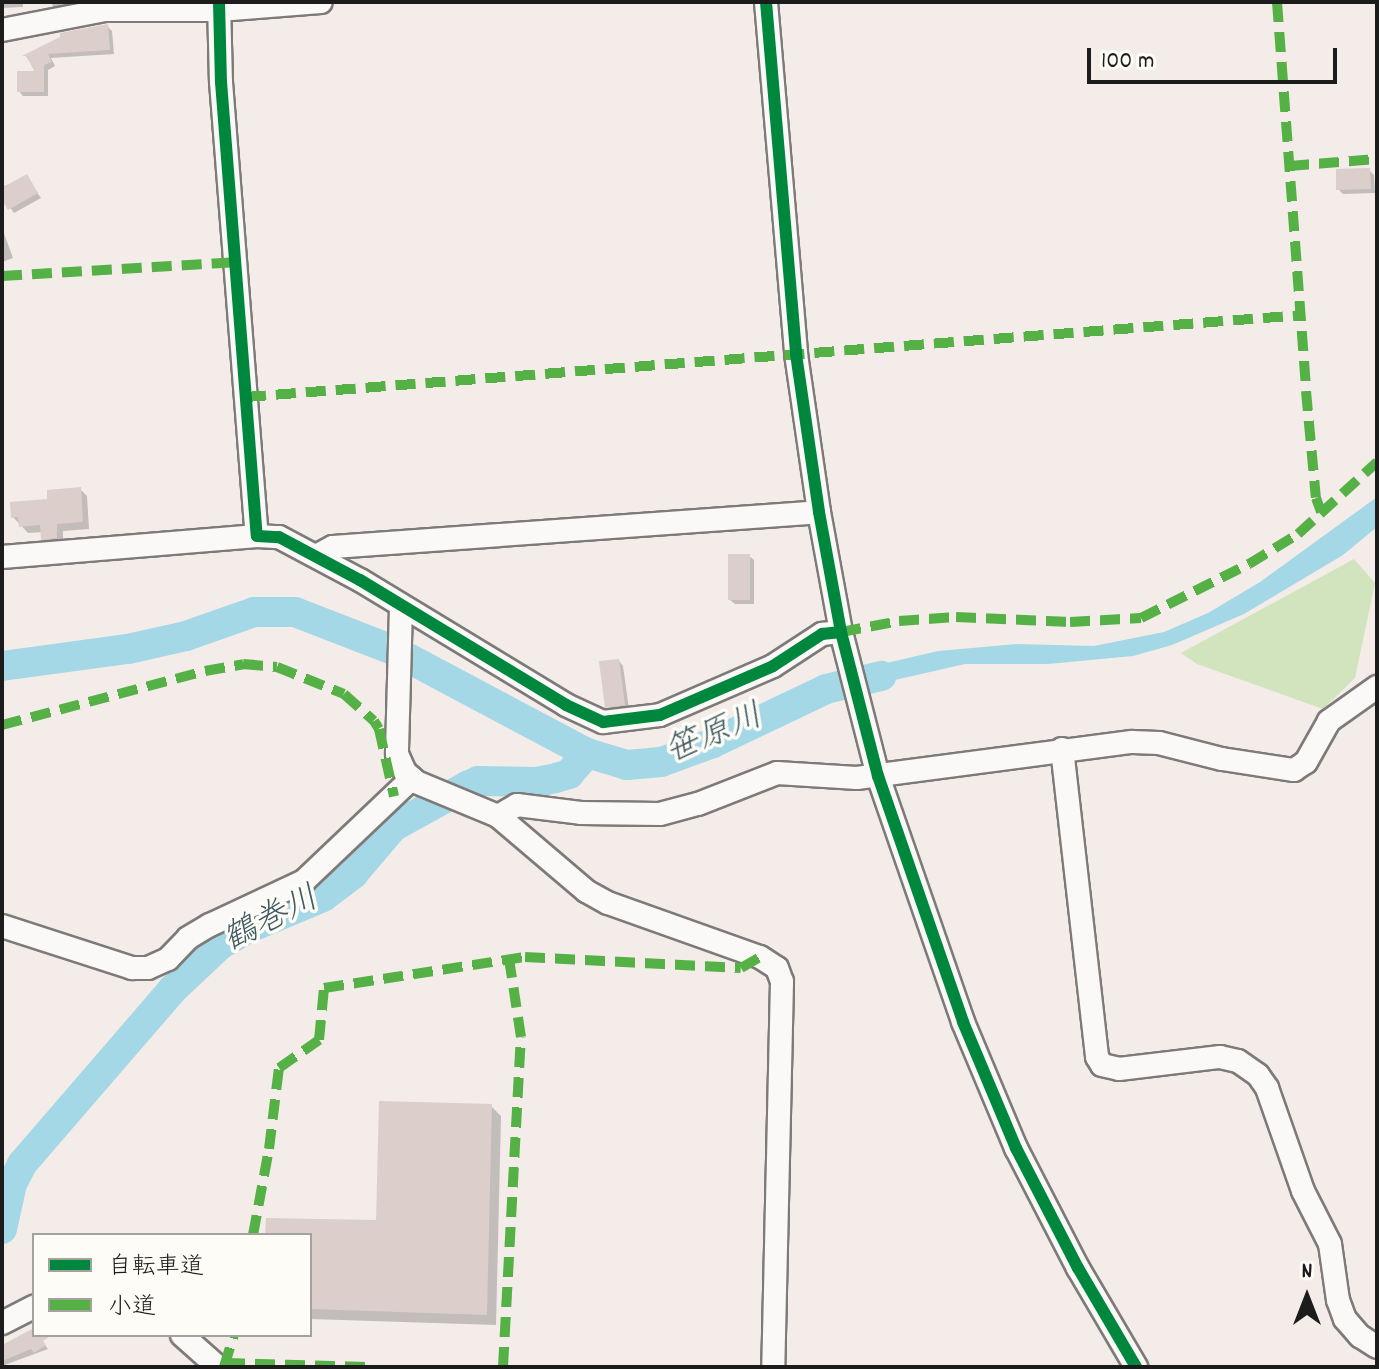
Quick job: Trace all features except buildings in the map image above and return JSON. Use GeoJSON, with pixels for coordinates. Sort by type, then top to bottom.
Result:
{"type":"FeatureCollection","features":[{"type":"Feature","properties":{"kind":"street"},"geometry":{"type":"LineString","coordinates":[[2,30],[43,11],[321,2]]}},
{"type":"Feature","properties":{"kind":"street"},"geometry":{"type":"LineString","coordinates":[[766,2],[795,339],[819,512],[841,632],[878,776],[963,1022],[1016,1148],[1078,1268],[1136,1367]]}},
{"type":"Feature","properties":{"kind":"street"},"geometry":{"type":"LineString","coordinates":[[219,6],[221,82],[257,536]]}},
{"type":"Feature","properties":{"kind":"street"},"geometry":{"type":"LineString","coordinates":[[316,556],[333,547],[819,512]]}},
{"type":"Feature","properties":{"kind":"street"},"geometry":{"type":"LineString","coordinates":[[2,557],[257,536],[279,537],[566,705],[592,719],[613,723],[660,715],[773,666],[822,634],[841,632]]}},
{"type":"Feature","properties":{"kind":"street"},"geometry":{"type":"LineString","coordinates":[[401,607],[397,754],[402,768],[414,780],[492,813],[586,891],[608,903],[760,957],[772,963],[780,973],[773,1367]]}},
{"type":"Feature","properties":{"kind":"street"},"geometry":{"type":"LineString","coordinates":[[492,813],[517,805],[581,813],[660,814],[698,804],[777,773],[878,776],[918,768],[990,763],[1062,749],[1159,743],[1222,759],[1294,770],[1306,762],[1329,721],[1377,687]]}},
{"type":"Feature","properties":{"kind":"street"},"geometry":{"type":"LineString","coordinates":[[1062,749],[1097,1057],[1102,1065],[1119,1069],[1220,1057],[1238,1061],[1258,1075],[1267,1088],[1303,1191],[1330,1244],[1338,1300],[1345,1319],[1360,1336],[1377,1347]]}},
{"type":"Feature","properties":{"kind":"street"},"geometry":{"type":"LineString","coordinates":[[2,926],[132,968],[148,968],[168,959],[188,938],[210,925],[304,881],[414,780]]}},
{"type":"Feature","properties":{"kind":"street"},"geometry":{"type":"LineString","coordinates":[[2,1323],[32,1308]]}},
{"type":"Feature","properties":{"kind":"street"},"geometry":{"type":"LineString","coordinates":[[184,1337],[218,1367]]}},
{"type":"Feature","properties":{"kind":"green space"},"geometry":{"type":"Polygon","coordinates":[[[1354,559],[1375,583],[1355,678],[1323,709],[1197,664],[1181,653],[1354,559]]]}},
{"type":"Feature","properties":{"kind":"water"},"geometry":{"type":"Polygon","coordinates":[[[1377,497],[1377,527],[1343,555],[1244,614],[1172,645],[1133,656],[1048,664],[965,664],[864,687],[861,669],[938,651],[1017,644],[1094,646],[1164,632],[1208,613],[1260,582],[1377,497]]]}},
{"type":"Feature","properties":{"kind":"waterway","name":"笹原川"},"geometry":{"type":"LineString","coordinates":[[2,666],[128,649],[186,636],[254,612],[295,612],[393,650],[587,753],[627,765],[661,762],[713,743],[826,689],[881,676]]}},
{"type":"Feature","properties":{"kind":"waterway","name":"鶴巻川"},"geometry":{"type":"LineString","coordinates":[[2,1229],[12,1184],[22,1164],[172,990],[220,945],[247,929],[323,897],[353,874],[393,827],[467,786],[478,781],[537,782],[556,778],[569,774],[587,753]]}},
{"type":"Feature","properties":{"kind":"marked path"},"geometry":{"type":"LineString","coordinates":[[1277,2],[1306,391],[1316,498],[1321,512]]}},
{"type":"Feature","properties":{"kind":"marked path"},"geometry":{"type":"LineString","coordinates":[[1289,166],[1377,159]]}},
{"type":"Feature","properties":{"kind":"marked path"},"geometry":{"type":"LineString","coordinates":[[2,276],[235,262]]}},
{"type":"Feature","properties":{"kind":"marked path"},"geometry":{"type":"LineString","coordinates":[[246,397],[1301,315]]}},
{"type":"Feature","properties":{"kind":"marked path"},"geometry":{"type":"LineString","coordinates":[[841,632],[899,621],[956,617],[1070,622],[1141,618],[1249,564],[1298,534],[1377,462]]}},
{"type":"Feature","properties":{"kind":"marked path"},"geometry":{"type":"LineString","coordinates":[[2,725],[205,671],[243,664],[277,667],[344,694],[374,721],[379,729],[394,796]]}},
{"type":"Feature","properties":{"kind":"marked path"},"geometry":{"type":"LineString","coordinates":[[253,1233],[269,1149],[279,1068],[319,1040],[324,988],[525,957],[741,968],[760,957]]}},
{"type":"Feature","properties":{"kind":"marked path"},"geometry":{"type":"LineString","coordinates":[[503,1367],[521,1037],[509,959]]}},
{"type":"Feature","properties":{"kind":"marked path"},"geometry":{"type":"LineString","coordinates":[[224,1367],[233,1337]]}},
{"type":"Feature","properties":{"kind":"marked path"},"geometry":{"type":"LineString","coordinates":[[225,1363],[367,1367]]}},
{"type":"Feature","properties":{"kind":"cycle path"},"geometry":{"type":"LineString","coordinates":[[219,2],[221,82],[257,536],[279,537],[360,580],[566,705],[603,722],[660,715],[773,666],[822,634],[841,632]]}},
{"type":"Feature","properties":{"kind":"cycle path"},"geometry":{"type":"LineString","coordinates":[[766,2],[796,354],[819,512],[841,632],[878,776],[963,1022],[1016,1148],[1078,1268],[1136,1367]]}}]}
